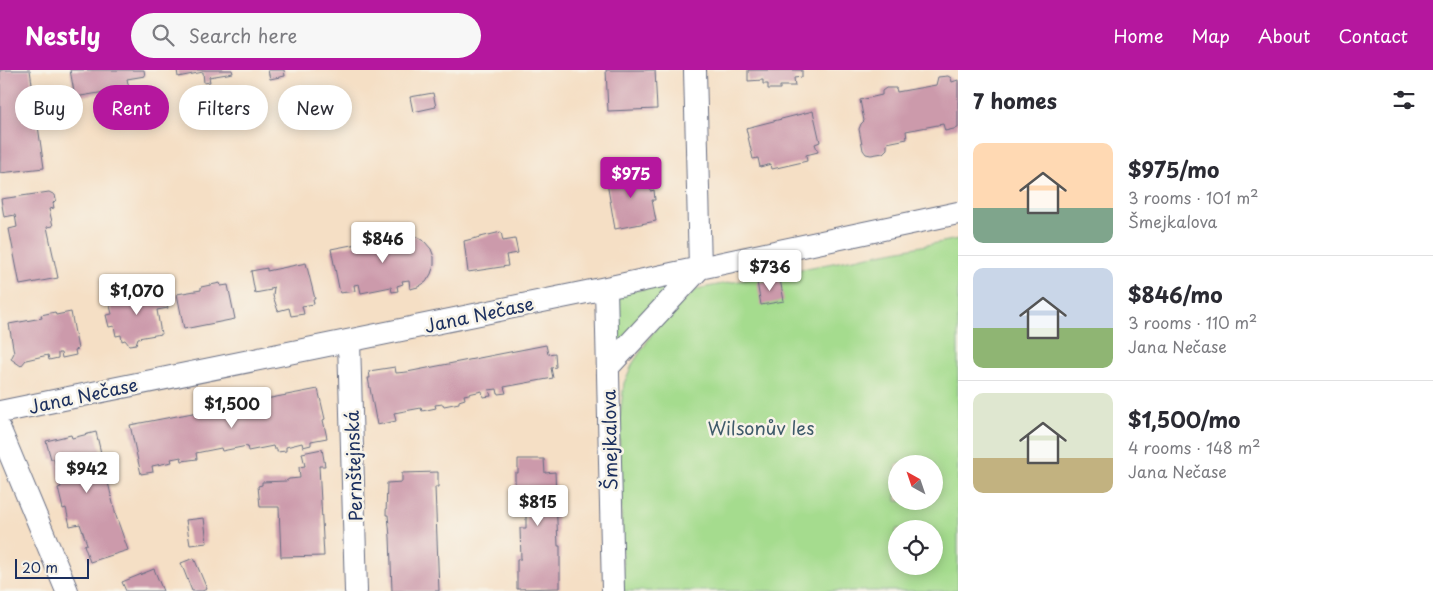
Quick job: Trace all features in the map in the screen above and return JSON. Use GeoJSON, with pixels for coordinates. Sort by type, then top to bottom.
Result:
{"type":"FeatureCollection","features":[{"type":"Feature","properties":{"kind":"street"},"geometry":{"type":"LineString","coordinates":[[608,367],[700,268],[695,70]]}},
{"type":"Feature","properties":{"kind":"street","name":"Jana Nečase"},"geometry":{"type":"LineString","coordinates":[[0,412],[606,288],[958,213]]}},
{"type":"Feature","properties":{"kind":"street","name":"Šmejkalova"},"geometry":{"type":"LineString","coordinates":[[606,288],[613,591]]}},
{"type":"Feature","properties":{"kind":"street","name":"Pernštejnská"},"geometry":{"type":"LineString","coordinates":[[349,341],[356,591]]}},
{"type":"Feature","properties":{"kind":"street"},"geometry":{"type":"LineString","coordinates":[[0,430],[67,591]]}},
{"type":"Feature","properties":{"kind":"green space","name":"Wilsonův les"},"geometry":{"type":"Polygon","coordinates":[[[958,239],[958,591],[623,591],[619,423],[624,383],[633,363],[658,325],[697,289],[958,239]]]}},
{"type":"Feature","properties":{"kind":"green space"},"geometry":{"type":"Polygon","coordinates":[[[677,282],[613,354],[614,295],[677,282]]]}},
{"type":"Feature","properties":{"kind":"building"},"geometry":{"type":"Polygon","coordinates":[[[0,70],[30,70],[32,85],[15,85],[15,130],[39,130],[44,168],[0,173],[0,70]]]}},
{"type":"Feature","properties":{"kind":"building"},"geometry":{"type":"Polygon","coordinates":[[[70,70],[144,70],[145,76],[127,79],[128,85],[93,85],[93,94],[83,96],[83,85],[73,85],[70,70]]]}},
{"type":"Feature","properties":{"kind":"building"},"geometry":{"type":"Polygon","coordinates":[[[177,70],[232,70],[233,73],[209,77],[210,82],[204,83],[203,72],[178,77],[177,70]]]}},
{"type":"Feature","properties":{"kind":"building"},"geometry":{"type":"Polygon","coordinates":[[[268,70],[284,70],[285,76],[270,79],[268,70]]]}},
{"type":"Feature","properties":{"kind":"building"},"geometry":{"type":"Polygon","coordinates":[[[606,70],[655,70],[657,109],[608,111],[606,70]]]}},
{"type":"Feature","properties":{"kind":"building"},"geometry":{"type":"Polygon","coordinates":[[[748,70],[802,70],[802,77],[794,78],[795,86],[780,86],[780,89],[768,89],[768,84],[763,84],[763,80],[748,81],[748,70]]]}},
{"type":"Feature","properties":{"kind":"building"},"geometry":{"type":"Polygon","coordinates":[[[948,76],[952,82],[958,80],[958,128],[945,131],[943,124],[906,131],[907,139],[887,143],[887,149],[883,153],[866,154],[863,150],[859,129],[864,121],[860,100],[882,95],[882,91],[886,88],[896,88],[897,92],[936,85],[938,77],[948,76]]]}},
{"type":"Feature","properties":{"kind":"building"},"geometry":{"type":"Polygon","coordinates":[[[433,93],[436,107],[413,112],[410,97],[433,93]]]}},
{"type":"Feature","properties":{"kind":"building"},"geometry":{"type":"Polygon","coordinates":[[[813,111],[820,142],[815,144],[818,152],[806,155],[807,161],[772,169],[771,164],[760,167],[758,158],[753,159],[746,128],[813,111]]]}},
{"type":"Feature","properties":{"kind":"building"},"geometry":{"type":"Polygon","coordinates":[[[644,167],[644,170],[647,170],[651,191],[654,190],[655,200],[652,200],[656,221],[615,229],[606,177],[633,172],[632,169],[644,167]]]}},
{"type":"Feature","properties":{"kind":"building"},"geometry":{"type":"Polygon","coordinates":[[[49,192],[55,195],[56,200],[53,203],[54,208],[49,209],[53,226],[47,227],[58,278],[20,285],[9,229],[17,227],[15,215],[4,217],[1,199],[49,192]]]}},
{"type":"Feature","properties":{"kind":"building"},"geometry":{"type":"Polygon","coordinates":[[[501,232],[503,241],[515,239],[518,253],[506,255],[508,266],[468,272],[464,241],[501,232]]]}},
{"type":"Feature","properties":{"kind":"building"},"geometry":{"type":"Polygon","coordinates":[[[408,234],[425,242],[431,249],[434,257],[434,265],[426,282],[410,289],[409,280],[402,281],[403,284],[397,286],[398,291],[392,292],[391,287],[361,293],[359,284],[354,285],[355,291],[340,293],[331,249],[408,234]]]}},
{"type":"Feature","properties":{"kind":"building"},"geometry":{"type":"Polygon","coordinates":[[[306,263],[315,299],[313,299],[314,304],[302,306],[304,314],[291,316],[289,308],[278,311],[273,296],[274,287],[271,290],[255,293],[251,271],[267,268],[267,271],[306,263]]]}},
{"type":"Feature","properties":{"kind":"building"},"geometry":{"type":"Polygon","coordinates":[[[780,279],[784,301],[761,305],[757,282],[780,279]]]}},
{"type":"Feature","properties":{"kind":"building"},"geometry":{"type":"Polygon","coordinates":[[[220,283],[221,286],[228,285],[235,319],[184,329],[177,294],[201,290],[201,287],[220,283]]]}},
{"type":"Feature","properties":{"kind":"building"},"geometry":{"type":"Polygon","coordinates":[[[164,287],[168,308],[157,310],[161,334],[138,338],[136,344],[129,345],[125,340],[122,341],[121,335],[116,336],[114,326],[109,327],[106,315],[112,314],[109,302],[144,294],[145,296],[154,294],[153,289],[164,287]]]}},
{"type":"Feature","properties":{"kind":"building"},"geometry":{"type":"Polygon","coordinates":[[[55,312],[56,315],[71,312],[78,349],[75,350],[76,355],[62,358],[61,353],[58,353],[58,358],[49,360],[48,355],[26,360],[21,366],[11,359],[14,353],[9,324],[42,318],[41,315],[55,312]]]}},
{"type":"Feature","properties":{"kind":"building"},"geometry":{"type":"Polygon","coordinates":[[[546,345],[548,354],[555,353],[556,367],[551,368],[553,378],[504,387],[506,393],[498,394],[497,389],[489,390],[491,396],[483,397],[482,391],[464,395],[465,399],[459,401],[459,403],[444,406],[443,404],[435,405],[436,408],[422,411],[421,408],[394,413],[396,421],[377,425],[368,378],[370,378],[369,371],[395,367],[396,373],[407,372],[546,345]]]}},
{"type":"Feature","properties":{"kind":"building"},"geometry":{"type":"Polygon","coordinates":[[[318,389],[327,438],[311,441],[311,445],[303,447],[302,443],[286,447],[286,451],[277,452],[277,449],[274,449],[273,446],[248,451],[247,446],[222,451],[221,448],[196,453],[197,459],[182,461],[181,457],[171,459],[172,462],[152,466],[153,472],[141,474],[130,425],[318,389]]]}},
{"type":"Feature","properties":{"kind":"building"},"geometry":{"type":"Polygon","coordinates":[[[96,432],[116,516],[128,550],[90,562],[84,545],[87,544],[80,524],[70,526],[66,508],[63,509],[58,488],[61,487],[54,459],[51,459],[46,441],[71,435],[72,438],[96,432]]]}},
{"type":"Feature","properties":{"kind":"building"},"geometry":{"type":"Polygon","coordinates":[[[322,449],[325,466],[319,466],[324,556],[281,557],[279,507],[260,507],[258,486],[262,485],[262,482],[286,481],[300,478],[299,467],[305,466],[302,453],[322,449]]]}},
{"type":"Feature","properties":{"kind":"building"},"geometry":{"type":"Polygon","coordinates":[[[518,459],[544,459],[545,473],[555,472],[558,546],[560,546],[560,588],[517,589],[517,559],[521,559],[520,528],[526,528],[526,496],[515,496],[515,473],[518,473],[518,459]]]}},
{"type":"Feature","properties":{"kind":"building"},"geometry":{"type":"Polygon","coordinates":[[[438,472],[438,487],[435,487],[439,591],[392,591],[390,537],[388,515],[386,515],[387,483],[402,482],[402,473],[438,472]]]}},
{"type":"Feature","properties":{"kind":"building"},"geometry":{"type":"Polygon","coordinates":[[[204,518],[207,543],[190,545],[186,520],[204,518]]]}},
{"type":"Feature","properties":{"kind":"building"},"geometry":{"type":"Polygon","coordinates":[[[194,558],[207,589],[202,591],[192,591],[181,563],[194,558]]]}},
{"type":"Feature","properties":{"kind":"building"},"geometry":{"type":"Polygon","coordinates":[[[154,569],[163,591],[126,591],[122,582],[154,569]]]}}]}
